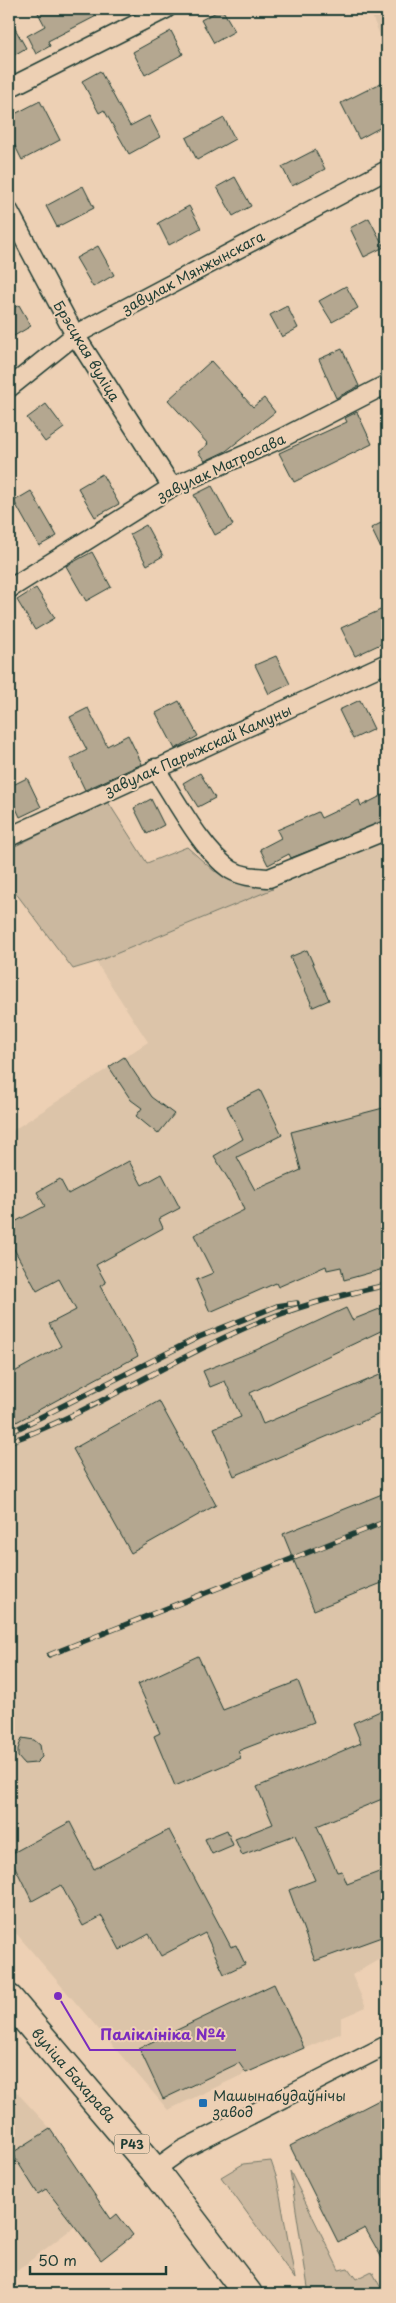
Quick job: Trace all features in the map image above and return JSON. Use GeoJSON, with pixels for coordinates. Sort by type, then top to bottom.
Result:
{"type":"FeatureCollection","features":[{"type":"Feature","properties":{"kind":"main road","name":"вуліца Бахарава"},"geometry":{"type":"LineString","coordinates":[[9,1999],[154,2170],[248,2294]]}},
{"type":"Feature","properties":{"kind":"street"},"geometry":{"type":"LineString","coordinates":[[9,88],[166,9]]}},
{"type":"Feature","properties":{"kind":"street","name":"завулак Мянжынскага"},"geometry":{"type":"LineString","coordinates":[[9,388],[75,335],[387,170]]}},
{"type":"Feature","properties":{"kind":"street","name":"Брэсцкая вуліца"},"geometry":{"type":"LineString","coordinates":[[9,211],[75,335],[172,487]]}},
{"type":"Feature","properties":{"kind":"street","name":"завулак Матросава"},"geometry":{"type":"LineString","coordinates":[[9,589],[172,487],[280,439],[387,384]]}},
{"type":"Feature","properties":{"kind":"street","name":"завулак Парыжскай Камуны"},"geometry":{"type":"LineString","coordinates":[[9,838],[155,768],[222,740],[387,662]]}},
{"type":"Feature","properties":{"kind":"street"},"geometry":{"type":"LineString","coordinates":[[155,768],[207,847],[232,871],[248,877],[269,878],[387,830]]}},
{"type":"Feature","properties":{"kind":"street"},"geometry":{"type":"LineString","coordinates":[[154,2170],[182,2150],[387,2045]]}},
{"type":"Feature","properties":{"kind":"shaded area"},"geometry":{"type":"Polygon","coordinates":[[[369,9],[387,9],[387,52],[369,9]]]}},
{"type":"Feature","properties":{"kind":"shaded area"},"geometry":{"type":"Polygon","coordinates":[[[108,802],[147,863],[187,847],[214,871],[273,889],[96,962],[73,969],[9,884],[9,849],[108,802]]]}},
{"type":"Feature","properties":{"kind":"shaded area"},"geometry":{"type":"Polygon","coordinates":[[[387,841],[387,1955],[352,1975],[366,2007],[341,2018],[341,2033],[246,2073],[168,2110],[9,1925],[9,1133],[148,1042],[96,962],[387,841]]]}},
{"type":"Feature","properties":{"kind":"shaded area"},"geometry":{"type":"Polygon","coordinates":[[[9,2084],[49,2127],[101,2206],[9,2277],[9,2084]]]}},
{"type":"Feature","properties":{"kind":"shaded area"},"geometry":{"type":"Polygon","coordinates":[[[271,2161],[277,2179],[295,2279],[221,2177],[243,2164],[271,2161]]]}},
{"type":"Feature","properties":{"kind":"shaded area"},"geometry":{"type":"Polygon","coordinates":[[[290,2171],[339,2270],[348,2268],[356,2279],[372,2271],[384,2294],[309,2294],[290,2171]]]}},
{"type":"Feature","properties":{"kind":"building"},"geometry":{"type":"Polygon","coordinates":[[[36,9],[110,9],[48,41],[50,46],[36,54],[27,36],[45,26],[36,9]]]}},
{"type":"Feature","properties":{"kind":"building"},"geometry":{"type":"Polygon","coordinates":[[[222,9],[235,31],[214,43],[201,20],[222,9]]]}},
{"type":"Feature","properties":{"kind":"building"},"geometry":{"type":"Polygon","coordinates":[[[9,18],[26,48],[9,58],[9,18]]]}},
{"type":"Feature","properties":{"kind":"building"},"geometry":{"type":"Polygon","coordinates":[[[171,31],[183,54],[145,75],[133,52],[171,31]]]}},
{"type":"Feature","properties":{"kind":"building"},"geometry":{"type":"Polygon","coordinates":[[[100,71],[130,126],[149,116],[160,137],[129,154],[104,110],[99,113],[82,81],[100,71]]]}},
{"type":"Feature","properties":{"kind":"building"},"geometry":{"type":"Polygon","coordinates":[[[383,82],[387,90],[387,124],[359,139],[341,103],[383,82]]]}},
{"type":"Feature","properties":{"kind":"building"},"geometry":{"type":"Polygon","coordinates":[[[40,101],[60,140],[22,160],[9,134],[9,117],[40,101]]]}},
{"type":"Feature","properties":{"kind":"building"},"geometry":{"type":"Polygon","coordinates":[[[224,118],[235,139],[197,160],[186,138],[224,118]]]}},
{"type":"Feature","properties":{"kind":"building"},"geometry":{"type":"Polygon","coordinates":[[[315,150],[325,169],[292,186],[282,167],[315,150]]]}},
{"type":"Feature","properties":{"kind":"building"},"geometry":{"type":"Polygon","coordinates":[[[235,177],[251,206],[233,216],[217,187],[235,177]]]}},
{"type":"Feature","properties":{"kind":"building"},"geometry":{"type":"Polygon","coordinates":[[[83,186],[94,208],[57,227],[46,206],[83,186]]]}},
{"type":"Feature","properties":{"kind":"building"},"geometry":{"type":"Polygon","coordinates":[[[189,206],[201,228],[169,245],[158,223],[189,206]]]}},
{"type":"Feature","properties":{"kind":"building"},"geometry":{"type":"Polygon","coordinates":[[[369,218],[384,247],[364,257],[350,228],[369,218]]]}},
{"type":"Feature","properties":{"kind":"building"},"geometry":{"type":"Polygon","coordinates":[[[98,246],[114,275],[93,287],[76,258],[98,246]]]}},
{"type":"Feature","properties":{"kind":"building"},"geometry":{"type":"Polygon","coordinates":[[[346,286],[358,308],[332,322],[319,301],[346,286]]]}},
{"type":"Feature","properties":{"kind":"building"},"geometry":{"type":"Polygon","coordinates":[[[19,305],[31,326],[9,339],[9,311],[19,305]]]}},
{"type":"Feature","properties":{"kind":"building"},"geometry":{"type":"Polygon","coordinates":[[[287,306],[298,328],[282,337],[270,315],[287,306]]]}},
{"type":"Feature","properties":{"kind":"building"},"geometry":{"type":"Polygon","coordinates":[[[342,349],[359,386],[336,398],[319,359],[342,349]]]}},
{"type":"Feature","properties":{"kind":"building"},"geometry":{"type":"Polygon","coordinates":[[[211,361],[253,407],[264,398],[275,412],[226,451],[205,461],[198,452],[208,444],[168,400],[211,361]]]}},
{"type":"Feature","properties":{"kind":"building"},"geometry":{"type":"Polygon","coordinates":[[[46,404],[64,428],[45,442],[27,418],[46,404]]]}},
{"type":"Feature","properties":{"kind":"building"},"geometry":{"type":"Polygon","coordinates":[[[357,412],[372,444],[294,482],[279,453],[347,422],[345,418],[357,412]]]}},
{"type":"Feature","properties":{"kind":"building"},"geometry":{"type":"Polygon","coordinates":[[[102,474],[119,504],[95,517],[78,488],[102,474]]]}},
{"type":"Feature","properties":{"kind":"building"},"geometry":{"type":"Polygon","coordinates":[[[212,486],[233,525],[215,535],[194,495],[212,486]]]}},
{"type":"Feature","properties":{"kind":"building"},"geometry":{"type":"Polygon","coordinates":[[[31,491],[57,536],[39,546],[14,501],[31,491]]]}},
{"type":"Feature","properties":{"kind":"building"},"geometry":{"type":"Polygon","coordinates":[[[387,520],[387,561],[371,528],[387,520]]]}},
{"type":"Feature","properties":{"kind":"building"},"geometry":{"type":"Polygon","coordinates":[[[146,525],[163,556],[147,565],[130,534],[146,525]]]}},
{"type":"Feature","properties":{"kind":"building"},"geometry":{"type":"Polygon","coordinates":[[[92,552],[111,587],[86,601],[66,566],[92,552]]]}},
{"type":"Feature","properties":{"kind":"building"},"geometry":{"type":"Polygon","coordinates":[[[36,588],[55,618],[35,630],[17,600],[36,588]]]}},
{"type":"Feature","properties":{"kind":"building"},"geometry":{"type":"Polygon","coordinates":[[[387,607],[387,641],[355,656],[341,628],[387,607]]]}},
{"type":"Feature","properties":{"kind":"building"},"geometry":{"type":"Polygon","coordinates":[[[276,656],[290,684],[269,694],[255,665],[276,656]]]}},
{"type":"Feature","properties":{"kind":"building"},"geometry":{"type":"Polygon","coordinates":[[[360,700],[374,729],[353,739],[339,710],[360,700]]]}},
{"type":"Feature","properties":{"kind":"building"},"geometry":{"type":"Polygon","coordinates":[[[179,701],[198,736],[175,749],[156,713],[179,701]]]}},
{"type":"Feature","properties":{"kind":"building"},"geometry":{"type":"Polygon","coordinates":[[[88,708],[107,746],[128,735],[142,764],[85,790],[70,759],[87,750],[70,717],[88,708]]]}},
{"type":"Feature","properties":{"kind":"building"},"geometry":{"type":"Polygon","coordinates":[[[200,773],[215,798],[198,807],[183,783],[200,773]]]}},
{"type":"Feature","properties":{"kind":"building"},"geometry":{"type":"Polygon","coordinates":[[[27,778],[41,807],[20,817],[9,793],[9,787],[27,778]]]}},
{"type":"Feature","properties":{"kind":"building"},"geometry":{"type":"Polygon","coordinates":[[[387,793],[387,820],[291,858],[289,854],[268,865],[260,849],[281,838],[277,830],[318,812],[321,818],[359,800],[361,806],[387,793]]]}},
{"type":"Feature","properties":{"kind":"building"},"geometry":{"type":"Polygon","coordinates":[[[151,799],[164,825],[147,834],[134,808],[151,799]]]}},
{"type":"Feature","properties":{"kind":"building"},"geometry":{"type":"Polygon","coordinates":[[[307,950],[329,1000],[313,1007],[290,957],[307,950]]]}},
{"type":"Feature","properties":{"kind":"building"},"geometry":{"type":"Polygon","coordinates":[[[124,1057],[151,1097],[174,1114],[158,1134],[136,1116],[142,1108],[131,1100],[109,1067],[124,1057]]]}},
{"type":"Feature","properties":{"kind":"building"},"geometry":{"type":"Polygon","coordinates":[[[260,1090],[282,1135],[237,1157],[255,1190],[301,1170],[291,1132],[387,1107],[387,1268],[344,1280],[341,1267],[327,1270],[326,1266],[278,1287],[276,1283],[210,1312],[196,1280],[213,1273],[194,1235],[244,1210],[237,1193],[214,1156],[243,1139],[227,1106],[260,1090]]]}},
{"type":"Feature","properties":{"kind":"building"},"geometry":{"type":"Polygon","coordinates":[[[129,1161],[142,1185],[162,1174],[180,1208],[159,1219],[163,1228],[96,1265],[106,1283],[100,1286],[138,1356],[9,1426],[9,1375],[61,1346],[49,1324],[76,1310],[59,1279],[37,1291],[9,1240],[9,1225],[45,1206],[37,1192],[60,1179],[68,1194],[129,1161]]]}},
{"type":"Feature","properties":{"kind":"building"},"geometry":{"type":"Polygon","coordinates":[[[387,1306],[387,1328],[250,1393],[263,1424],[387,1372],[387,1411],[234,1476],[214,1428],[241,1417],[225,1381],[210,1387],[203,1371],[256,1350],[346,1308],[352,1320],[387,1306]]]}},
{"type":"Feature","properties":{"kind":"building"},"geometry":{"type":"Polygon","coordinates":[[[159,1401],[216,1505],[131,1553],[73,1449],[159,1401]]]}},
{"type":"Feature","properties":{"kind":"building"},"geometry":{"type":"Polygon","coordinates":[[[387,1492],[387,1581],[314,1610],[283,1534],[387,1492]]]}},
{"type":"Feature","properties":{"kind":"building"},"geometry":{"type":"Polygon","coordinates":[[[198,1656],[223,1710],[298,1681],[314,1722],[238,1751],[241,1758],[175,1786],[154,1736],[160,1733],[138,1684],[198,1656]]]}},
{"type":"Feature","properties":{"kind":"building"},"geometry":{"type":"Polygon","coordinates":[[[387,1708],[387,1797],[317,1826],[337,1872],[342,1871],[347,1884],[387,1869],[387,1935],[315,1961],[289,1890],[315,1880],[295,1835],[242,1855],[235,1839],[273,1824],[257,1787],[361,1743],[353,1723],[387,1708]]]}},
{"type":"Feature","properties":{"kind":"building"},"geometry":{"type":"Polygon","coordinates":[[[22,1738],[34,1740],[40,1745],[42,1757],[36,1763],[24,1764],[18,1757],[18,1749],[22,1738]]]}},
{"type":"Feature","properties":{"kind":"building"},"geometry":{"type":"Polygon","coordinates":[[[70,1822],[94,1869],[169,1830],[231,1947],[236,1945],[245,1964],[224,1974],[205,1933],[161,1956],[149,1934],[120,1950],[102,1916],[83,1926],[61,1885],[32,1901],[9,1855],[70,1822]]]}},
{"type":"Feature","properties":{"kind":"building"},"geometry":{"type":"Polygon","coordinates":[[[227,1830],[233,1845],[212,1854],[205,1839],[227,1830]]]}},
{"type":"Feature","properties":{"kind":"building"},"geometry":{"type":"Polygon","coordinates":[[[274,1984],[304,2048],[246,2073],[239,2063],[163,2099],[139,2048],[274,1984]]]}},
{"type":"Feature","properties":{"kind":"building"},"geometry":{"type":"Polygon","coordinates":[[[387,2096],[387,2267],[365,2228],[338,2242],[290,2146],[387,2096]]]}},
{"type":"Feature","properties":{"kind":"building"},"geometry":{"type":"Polygon","coordinates":[[[50,2129],[111,2219],[117,2214],[133,2235],[101,2260],[46,2189],[38,2194],[12,2153],[50,2129]]]}},
{"type":"Feature","properties":{"kind":"railway"},"geometry":{"type":"LineString","coordinates":[[9,1442],[40,1430],[99,1402],[186,1356],[245,1328],[315,1303],[387,1285]]}},
{"type":"Feature","properties":{"kind":"railway"},"geometry":{"type":"LineString","coordinates":[[9,1433],[199,1337],[277,1306],[297,1303]]}},
{"type":"Feature","properties":{"kind":"railway"},"geometry":{"type":"LineString","coordinates":[[49,1655],[387,1521]]}},
{"type":"Feature","properties":{"kind":"place","name":"Паліклініка №4"},"geometry":{"type":"Point","coordinates":[58,1996]}},
{"type":"Feature","properties":{"kind":"place","name":"Машынабудаўнічы завод"},"geometry":{"type":"Point","coordinates":[203,2103]}}]}
